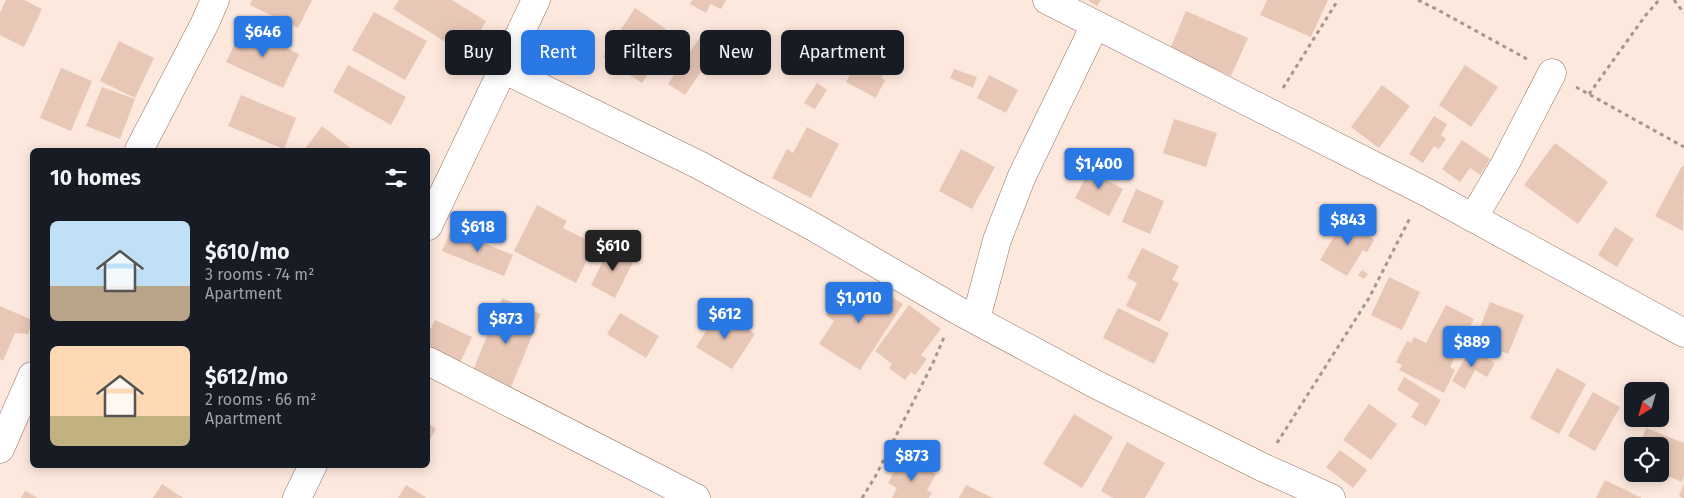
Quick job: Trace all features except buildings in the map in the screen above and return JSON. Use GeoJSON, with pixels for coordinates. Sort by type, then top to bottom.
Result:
{"type":"FeatureCollection","features":[{"type":"Feature","properties":{"kind":"street"},"geometry":{"type":"LineString","coordinates":[[140,148],[215,0]]}},
{"type":"Feature","properties":{"kind":"street"},"geometry":{"type":"LineString","coordinates":[[511,52],[536,0]]}},
{"type":"Feature","properties":{"kind":"street"},"geometry":{"type":"LineString","coordinates":[[1047,0],[1426,192],[1684,333]]}},
{"type":"Feature","properties":{"kind":"street"},"geometry":{"type":"LineString","coordinates":[[966,315],[1022,176],[1095,25]]}},
{"type":"Feature","properties":{"kind":"street"},"geometry":{"type":"LineString","coordinates":[[511,73],[707,170],[812,226],[966,315],[1095,384],[1262,467],[1331,498]]}},
{"type":"Feature","properties":{"kind":"street"},"geometry":{"type":"LineString","coordinates":[[1473,218],[1505,164],[1552,73]]}},
{"type":"Feature","properties":{"kind":"street"},"geometry":{"type":"LineString","coordinates":[[430,222],[500,75]]}},
{"type":"Feature","properties":{"kind":"street"},"geometry":{"type":"LineString","coordinates":[[430,362],[696,498]]}},
{"type":"Feature","properties":{"kind":"street"},"geometry":{"type":"LineString","coordinates":[[0,449],[30,381]]}},
{"type":"Feature","properties":{"kind":"street"},"geometry":{"type":"LineString","coordinates":[[297,498],[312,468]]}},
{"type":"Feature","properties":{"kind":"path"},"geometry":{"type":"LineString","coordinates":[[1268,112],[1338,0]]}},
{"type":"Feature","properties":{"kind":"path"},"geometry":{"type":"LineString","coordinates":[[1589,94],[1658,0]]}},
{"type":"Feature","properties":{"kind":"path"},"geometry":{"type":"LineString","coordinates":[[1674,0],[1684,13]]}},
{"type":"Feature","properties":{"kind":"path"},"geometry":{"type":"LineString","coordinates":[[1262,467],[1369,298],[1415,209],[1426,192]]}},
{"type":"Feature","properties":{"kind":"path"},"geometry":{"type":"LineString","coordinates":[[862,498],[875,477],[929,370],[966,315]]}}]}
